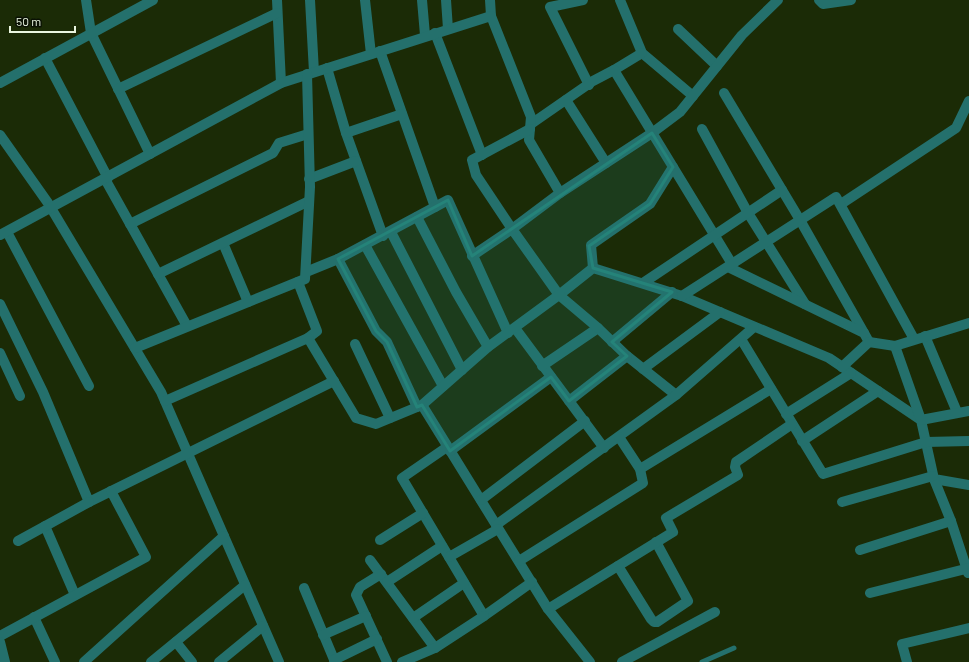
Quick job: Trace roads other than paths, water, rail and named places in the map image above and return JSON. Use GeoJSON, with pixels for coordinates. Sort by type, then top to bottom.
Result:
{"type":"FeatureCollection","features":[{"type":"Feature","properties":{"kind":"street"},"geometry":{"type":"LineString","coordinates":[[0,83],[153,0]]}},
{"type":"Feature","properties":{"kind":"street"},"geometry":{"type":"LineString","coordinates":[[277,0],[281,83]]}},
{"type":"Feature","properties":{"kind":"street"},"geometry":{"type":"LineString","coordinates":[[134,348],[305,279],[310,179],[308,134],[311,73],[310,0]]}},
{"type":"Feature","properties":{"kind":"street"},"geometry":{"type":"LineString","coordinates":[[365,0],[376,52],[402,114],[435,207]]}},
{"type":"Feature","properties":{"kind":"street"},"geometry":{"type":"LineString","coordinates":[[422,0],[430,34],[482,155]]}},
{"type":"Feature","properties":{"kind":"street"},"geometry":{"type":"LineString","coordinates":[[446,0],[448,29]]}},
{"type":"Feature","properties":{"kind":"street"},"geometry":{"type":"LineString","coordinates":[[490,0],[491,16],[531,117],[529,140],[560,193]]}},
{"type":"Feature","properties":{"kind":"street"},"geometry":{"type":"LineString","coordinates":[[583,0],[550,4],[588,85]]}},
{"type":"Feature","properties":{"kind":"street"},"geometry":{"type":"LineString","coordinates":[[620,0],[642,53],[693,96]]}},
{"type":"Feature","properties":{"kind":"street"},"geometry":{"type":"LineString","coordinates":[[472,256],[512,229],[560,193],[652,133],[680,112],[742,35],[778,0]]}},
{"type":"Feature","properties":{"kind":"street"},"geometry":{"type":"LineString","coordinates":[[819,0],[823,4],[851,0]]}},
{"type":"Feature","properties":{"kind":"street"},"geometry":{"type":"LineString","coordinates":[[85,1],[91,33],[150,154]]}},
{"type":"Feature","properties":{"kind":"street"},"geometry":{"type":"LineString","coordinates":[[118,89],[277,13]]}},
{"type":"Feature","properties":{"kind":"street"},"geometry":{"type":"LineString","coordinates":[[89,386],[3,233],[51,209],[281,83],[430,34],[491,16]]}},
{"type":"Feature","properties":{"kind":"street"},"geometry":{"type":"LineString","coordinates":[[678,29],[717,66]]}},
{"type":"Feature","properties":{"kind":"street"},"geometry":{"type":"LineString","coordinates":[[642,53],[588,85],[530,126],[472,160],[476,175],[512,229],[559,294],[627,356],[676,394]]}},
{"type":"Feature","properties":{"kind":"street"},"geometry":{"type":"LineString","coordinates":[[45,58],[130,224],[188,326]]}},
{"type":"Feature","properties":{"kind":"street"},"geometry":{"type":"LineString","coordinates":[[327,68],[346,133],[356,161],[387,234],[462,370]]}},
{"type":"Feature","properties":{"kind":"street"},"geometry":{"type":"LineString","coordinates":[[614,70],[674,167],[730,265],[867,338],[895,346],[924,336],[969,324]]}},
{"type":"Feature","properties":{"kind":"street"},"geometry":{"type":"LineString","coordinates":[[724,93],[800,220],[867,338]]}},
{"type":"Feature","properties":{"kind":"street"},"geometry":{"type":"LineString","coordinates":[[566,100],[606,163]]}},
{"type":"Feature","properties":{"kind":"street"},"geometry":{"type":"LineString","coordinates":[[841,204],[956,128],[969,101]]}},
{"type":"Feature","properties":{"kind":"street"},"geometry":{"type":"LineString","coordinates":[[346,133],[402,114]]}},
{"type":"Feature","properties":{"kind":"street"},"geometry":{"type":"LineString","coordinates":[[702,129],[748,213],[805,304]]}},
{"type":"Feature","properties":{"kind":"street"},"geometry":{"type":"LineString","coordinates":[[130,224],[273,153],[279,143],[308,134]]}},
{"type":"Feature","properties":{"kind":"street"},"geometry":{"type":"LineString","coordinates":[[0,135],[51,209],[165,401],[279,662]]}},
{"type":"Feature","properties":{"kind":"street"},"geometry":{"type":"LineString","coordinates":[[310,179],[356,161]]}},
{"type":"Feature","properties":{"kind":"street"},"geometry":{"type":"LineString","coordinates":[[593,268],[590,248],[591,245],[650,204],[674,167]]}},
{"type":"Feature","properties":{"kind":"street"},"geometry":{"type":"LineString","coordinates":[[643,283],[782,190]]}},
{"type":"Feature","properties":{"kind":"street"},"geometry":{"type":"LineString","coordinates":[[612,342],[677,294],[730,265],[836,197],[914,339]]}},
{"type":"Feature","properties":{"kind":"street"},"geometry":{"type":"LineString","coordinates":[[306,272],[338,259],[448,200],[472,256],[512,331],[551,377],[604,448]]}},
{"type":"Feature","properties":{"kind":"street"},"geometry":{"type":"LineString","coordinates":[[158,274],[309,201]]}},
{"type":"Feature","properties":{"kind":"street"},"geometry":{"type":"LineString","coordinates":[[418,217],[456,292],[488,347]]}},
{"type":"Feature","properties":{"kind":"street"},"geometry":{"type":"LineString","coordinates":[[222,243],[248,302]]}},
{"type":"Feature","properties":{"kind":"street"},"geometry":{"type":"LineString","coordinates":[[365,245],[443,386]]}},
{"type":"Feature","properties":{"kind":"street"},"geometry":{"type":"LineString","coordinates":[[338,259],[376,331],[387,342],[419,406],[449,449],[548,609],[590,662]]}},
{"type":"Feature","properties":{"kind":"street"},"geometry":{"type":"LineString","coordinates":[[593,268],[677,294],[829,358],[921,420],[957,412],[969,411]]}},
{"type":"Feature","properties":{"kind":"street"},"geometry":{"type":"LineString","coordinates":[[308,338],[356,418],[376,424],[419,406],[488,347],[512,331],[593,268]]}},
{"type":"Feature","properties":{"kind":"street"},"geometry":{"type":"LineString","coordinates":[[165,401],[308,338],[317,331],[298,282]]}},
{"type":"Feature","properties":{"kind":"street"},"geometry":{"type":"LineString","coordinates":[[0,304],[43,392],[89,502]]}},
{"type":"Feature","properties":{"kind":"street"},"geometry":{"type":"LineString","coordinates":[[644,369],[720,312]]}},
{"type":"Feature","properties":{"kind":"street"},"geometry":{"type":"LineString","coordinates":[[449,558],[497,527],[676,394],[754,327]]}},
{"type":"Feature","properties":{"kind":"street"},"geometry":{"type":"LineString","coordinates":[[542,366],[598,328]]}},
{"type":"Feature","properties":{"kind":"street"},"geometry":{"type":"LineString","coordinates":[[924,336],[957,412]]}},
{"type":"Feature","properties":{"kind":"street"},"geometry":{"type":"LineString","coordinates":[[786,414],[846,370],[867,338]]}},
{"type":"Feature","properties":{"kind":"street"},"geometry":{"type":"LineString","coordinates":[[741,339],[823,474],[926,442],[969,441]]}},
{"type":"Feature","properties":{"kind":"street"},"geometry":{"type":"LineString","coordinates":[[355,344],[390,418]]}},
{"type":"Feature","properties":{"kind":"street"},"geometry":{"type":"LineString","coordinates":[[870,593],[968,570],[934,477],[921,420],[895,346]]}},
{"type":"Feature","properties":{"kind":"street"},"geometry":{"type":"LineString","coordinates":[[0,353],[20,396]]}},
{"type":"Feature","properties":{"kind":"street"},"geometry":{"type":"LineString","coordinates":[[569,401],[627,356]]}},
{"type":"Feature","properties":{"kind":"street"},"geometry":{"type":"LineString","coordinates":[[484,616],[402,478],[449,449],[551,377]]}},
{"type":"Feature","properties":{"kind":"street"},"geometry":{"type":"LineString","coordinates":[[18,541],[89,502],[187,452],[334,381]]}},
{"type":"Feature","properties":{"kind":"street"},"geometry":{"type":"LineString","coordinates":[[640,470],[771,389]]}},
{"type":"Feature","properties":{"kind":"street"},"geometry":{"type":"LineString","coordinates":[[802,441],[878,391]]}},
{"type":"Feature","properties":{"kind":"street"},"geometry":{"type":"LineString","coordinates":[[481,500],[585,421]]}},
{"type":"Feature","properties":{"kind":"street"},"geometry":{"type":"LineString","coordinates":[[548,609],[673,532],[666,518],[738,475],[735,467],[736,462],[792,424]]}},
{"type":"Feature","properties":{"kind":"street"},"geometry":{"type":"LineString","coordinates":[[518,561],[643,483],[640,470],[619,437]]}},
{"type":"Feature","properties":{"kind":"street"},"geometry":{"type":"LineString","coordinates":[[842,502],[934,477],[969,485]]}},
{"type":"Feature","properties":{"kind":"street"},"geometry":{"type":"LineString","coordinates":[[0,636],[146,556],[111,491]]}},
{"type":"Feature","properties":{"kind":"street"},"geometry":{"type":"LineString","coordinates":[[380,540],[423,513]]}},
{"type":"Feature","properties":{"kind":"street"},"geometry":{"type":"LineString","coordinates":[[860,550],[951,521]]}},
{"type":"Feature","properties":{"kind":"street"},"geometry":{"type":"LineString","coordinates":[[45,526],[75,595]]}},
{"type":"Feature","properties":{"kind":"street"},"geometry":{"type":"LineString","coordinates":[[84,662],[224,536]]}},
{"type":"Feature","properties":{"kind":"street"},"geometry":{"type":"LineString","coordinates":[[618,566],[651,619],[654,622],[658,622],[688,601],[656,542]]}},
{"type":"Feature","properties":{"kind":"street"},"geometry":{"type":"LineString","coordinates":[[387,582],[442,546]]}},
{"type":"Feature","properties":{"kind":"street"},"geometry":{"type":"LineString","coordinates":[[370,560],[435,648]]}},
{"type":"Feature","properties":{"kind":"street"},"geometry":{"type":"LineString","coordinates":[[381,574],[357,591],[356,595],[387,662]]}},
{"type":"Feature","properties":{"kind":"street"},"geometry":{"type":"LineString","coordinates":[[402,662],[435,648],[532,582]]}},
{"type":"Feature","properties":{"kind":"street"},"geometry":{"type":"LineString","coordinates":[[413,618],[464,583]]}},
{"type":"Feature","properties":{"kind":"street"},"geometry":{"type":"LineString","coordinates":[[151,662],[245,585]]}},
{"type":"Feature","properties":{"kind":"street"},"geometry":{"type":"LineString","coordinates":[[304,588],[334,661],[377,639]]}},
{"type":"Feature","properties":{"kind":"street"},"geometry":{"type":"LineString","coordinates":[[622,662],[715,612]]}},
{"type":"Feature","properties":{"kind":"street"},"geometry":{"type":"LineString","coordinates":[[323,635],[366,616]]}},
{"type":"Feature","properties":{"kind":"street"},"geometry":{"type":"LineString","coordinates":[[34,617],[55,662]]}},
{"type":"Feature","properties":{"kind":"street"},"geometry":{"type":"LineString","coordinates":[[219,662],[263,626]]}},
{"type":"Feature","properties":{"kind":"street"},"geometry":{"type":"LineString","coordinates":[[907,662],[902,644],[969,628]]}},
{"type":"Feature","properties":{"kind":"street"},"geometry":{"type":"LineString","coordinates":[[0,642],[5,662]]}},
{"type":"Feature","properties":{"kind":"street"},"geometry":{"type":"LineString","coordinates":[[176,642],[192,662]]}},
{"type":"Feature","properties":{"kind":"lane"},"geometry":{"type":"LineString","coordinates":[[702,662],[734,648]]}}]}
